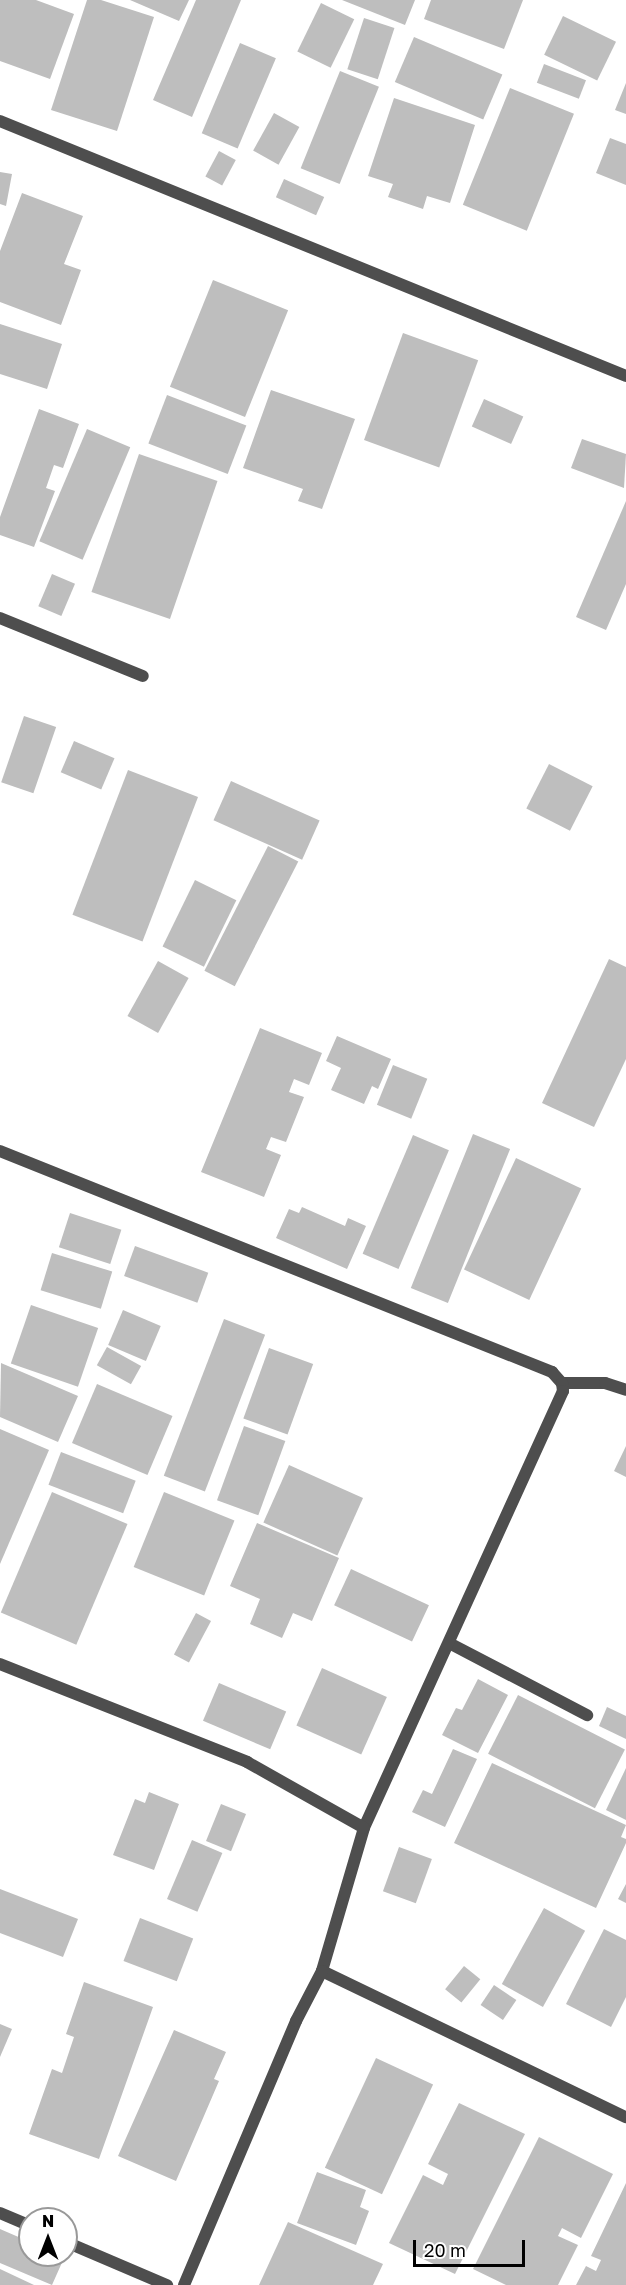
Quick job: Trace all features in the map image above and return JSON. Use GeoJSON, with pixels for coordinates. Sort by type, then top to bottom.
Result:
{"type":"FeatureCollection","features":[{"type":"Feature","properties":{"kind":"street"},"geometry":{"type":"LineString","coordinates":[[0,121],[626,376]]}},
{"type":"Feature","properties":{"kind":"street"},"geometry":{"type":"LineString","coordinates":[[0,618],[143,676]]}},
{"type":"Feature","properties":{"kind":"street"},"geometry":{"type":"LineString","coordinates":[[0,1151],[552,1372],[562,1383],[563,1391],[364,1828],[321,1971],[296,2021],[184,2285]]}},
{"type":"Feature","properties":{"kind":"street"},"geometry":{"type":"LineString","coordinates":[[562,1383],[605,1383],[626,1390]]}},
{"type":"Feature","properties":{"kind":"street"},"geometry":{"type":"LineString","coordinates":[[449,1643],[588,1715]]}},
{"type":"Feature","properties":{"kind":"street"},"geometry":{"type":"LineString","coordinates":[[0,1664],[247,1762],[364,1828]]}},
{"type":"Feature","properties":{"kind":"street"},"geometry":{"type":"LineString","coordinates":[[321,1971],[626,2117]]}},
{"type":"Feature","properties":{"kind":"street"},"geometry":{"type":"LineString","coordinates":[[0,2213],[18,2221]]}},
{"type":"Feature","properties":{"kind":"street"},"geometry":{"type":"LineString","coordinates":[[78,2247],[167,2285]]}},
{"type":"Feature","properties":{"kind":"building"},"geometry":{"type":"Polygon","coordinates":[[[0,0],[36,0],[74,14],[50,79],[0,61],[0,0]]]}},
{"type":"Feature","properties":{"kind":"building"},"geometry":{"type":"Polygon","coordinates":[[[87,0],[101,0],[154,17],[117,131],[51,110],[87,0]]]}},
{"type":"Feature","properties":{"kind":"building"},"geometry":{"type":"Polygon","coordinates":[[[130,0],[189,0],[179,21],[130,0]]]}},
{"type":"Feature","properties":{"kind":"building"},"geometry":{"type":"Polygon","coordinates":[[[196,0],[241,0],[192,117],[153,100],[196,0]]]}},
{"type":"Feature","properties":{"kind":"building"},"geometry":{"type":"Polygon","coordinates":[[[342,0],[415,0],[405,25],[342,0]]]}},
{"type":"Feature","properties":{"kind":"building"},"geometry":{"type":"Polygon","coordinates":[[[431,0],[523,0],[504,49],[424,19],[431,0]]]}},
{"type":"Feature","properties":{"kind":"building"},"geometry":{"type":"Polygon","coordinates":[[[321,3],[354,19],[331,68],[297,52],[321,3]]]}},
{"type":"Feature","properties":{"kind":"building"},"geometry":{"type":"Polygon","coordinates":[[[563,16],[616,42],[597,81],[544,55],[563,16]]]}},
{"type":"Feature","properties":{"kind":"building"},"geometry":{"type":"Polygon","coordinates":[[[364,18],[394,28],[378,79],[347,69],[364,18]]]}},
{"type":"Feature","properties":{"kind":"building"},"geometry":{"type":"Polygon","coordinates":[[[414,37],[502,75],[483,120],[395,82],[414,37]]]}},
{"type":"Feature","properties":{"kind":"building"},"geometry":{"type":"Polygon","coordinates":[[[240,43],[276,58],[238,148],[202,133],[240,43]]]}},
{"type":"Feature","properties":{"kind":"building"},"geometry":{"type":"Polygon","coordinates":[[[544,64],[586,80],[579,99],[537,83],[544,64]]]}},
{"type":"Feature","properties":{"kind":"building"},"geometry":{"type":"Polygon","coordinates":[[[340,71],[379,87],[340,184],[301,168],[340,71]]]}},
{"type":"Feature","properties":{"kind":"building"},"geometry":{"type":"Polygon","coordinates":[[[626,83],[626,114],[615,110],[626,83]]]}},
{"type":"Feature","properties":{"kind":"building"},"geometry":{"type":"Polygon","coordinates":[[[510,88],[574,114],[527,231],[463,205],[510,88]]]}},
{"type":"Feature","properties":{"kind":"building"},"geometry":{"type":"Polygon","coordinates":[[[394,98],[475,125],[450,203],[427,196],[423,209],[388,197],[393,184],[368,176],[394,98]]]}},
{"type":"Feature","properties":{"kind":"building"},"geometry":{"type":"Polygon","coordinates":[[[274,113],[299,127],[279,165],[253,151],[274,113]]]}},
{"type":"Feature","properties":{"kind":"building"},"geometry":{"type":"Polygon","coordinates":[[[610,138],[626,144],[626,185],[596,173],[610,138]]]}},
{"type":"Feature","properties":{"kind":"building"},"geometry":{"type":"Polygon","coordinates":[[[219,151],[236,160],[222,186],[205,177],[219,151]]]}},
{"type":"Feature","properties":{"kind":"building"},"geometry":{"type":"Polygon","coordinates":[[[0,172],[12,174],[6,206],[0,204],[0,172]]]}},
{"type":"Feature","properties":{"kind":"building"},"geometry":{"type":"Polygon","coordinates":[[[284,179],[324,197],[316,215],[276,197],[284,179]]]}},
{"type":"Feature","properties":{"kind":"building"},"geometry":{"type":"Polygon","coordinates":[[[22,193],[83,216],[64,264],[81,270],[61,325],[0,302],[0,251],[22,193]]]}},
{"type":"Feature","properties":{"kind":"building"},"geometry":{"type":"Polygon","coordinates":[[[213,280],[288,310],[245,417],[170,387],[213,280]]]}},
{"type":"Feature","properties":{"kind":"building"},"geometry":{"type":"Polygon","coordinates":[[[0,324],[62,344],[47,389],[0,374],[0,324]]]}},
{"type":"Feature","properties":{"kind":"building"},"geometry":{"type":"Polygon","coordinates":[[[403,333],[478,360],[439,467],[364,440],[403,333]]]}},
{"type":"Feature","properties":{"kind":"building"},"geometry":{"type":"Polygon","coordinates":[[[271,390],[355,419],[322,509],[298,501],[303,489],[243,468],[271,390]]]}},
{"type":"Feature","properties":{"kind":"building"},"geometry":{"type":"Polygon","coordinates":[[[167,395],[246,425],[228,474],[148,444],[167,395]]]}},
{"type":"Feature","properties":{"kind":"building"},"geometry":{"type":"Polygon","coordinates":[[[484,399],[523,416],[511,444],[472,426],[484,399]]]}},
{"type":"Feature","properties":{"kind":"building"},"geometry":{"type":"Polygon","coordinates":[[[39,409],[79,424],[63,468],[54,465],[46,488],[55,491],[34,547],[0,535],[0,517],[39,409]]]}},
{"type":"Feature","properties":{"kind":"building"},"geometry":{"type":"Polygon","coordinates":[[[87,429],[130,447],[83,560],[39,541],[87,429]]]}},
{"type":"Feature","properties":{"kind":"building"},"geometry":{"type":"Polygon","coordinates":[[[582,439],[626,454],[624,488],[571,468],[582,439]]]}},
{"type":"Feature","properties":{"kind":"building"},"geometry":{"type":"Polygon","coordinates":[[[139,454],[217,481],[170,619],[91,592],[139,454]]]}},
{"type":"Feature","properties":{"kind":"building"},"geometry":{"type":"Polygon","coordinates":[[[626,501],[626,584],[606,630],[576,617],[626,501]]]}},
{"type":"Feature","properties":{"kind":"building"},"geometry":{"type":"Polygon","coordinates":[[[52,574],[75,584],[61,616],[38,606],[52,574]]]}},
{"type":"Feature","properties":{"kind":"building"},"geometry":{"type":"Polygon","coordinates":[[[24,716],[56,727],[33,793],[1,782],[24,716]]]}},
{"type":"Feature","properties":{"kind":"building"},"geometry":{"type":"Polygon","coordinates":[[[74,741],[115,758],[101,789],[61,772],[74,741]]]}},
{"type":"Feature","properties":{"kind":"building"},"geometry":{"type":"Polygon","coordinates":[[[549,764],[593,786],[570,831],[526,809],[549,764]]]}},
{"type":"Feature","properties":{"kind":"building"},"geometry":{"type":"Polygon","coordinates":[[[128,770],[198,797],[142,942],[72,915],[128,770]]]}},
{"type":"Feature","properties":{"kind":"building"},"geometry":{"type":"Polygon","coordinates":[[[231,781],[320,820],[302,860],[214,820],[231,781]]]}},
{"type":"Feature","properties":{"kind":"building"},"geometry":{"type":"Polygon","coordinates":[[[268,846],[298,861],[235,986],[204,971],[268,846]]]}},
{"type":"Feature","properties":{"kind":"building"},"geometry":{"type":"Polygon","coordinates":[[[195,880],[236,900],[204,967],[163,947],[195,880]]]}},
{"type":"Feature","properties":{"kind":"building"},"geometry":{"type":"Polygon","coordinates":[[[609,959],[626,967],[626,1059],[594,1127],[542,1103],[609,959]]]}},
{"type":"Feature","properties":{"kind":"building"},"geometry":{"type":"Polygon","coordinates":[[[158,961],[189,978],[158,1033],[127,1016],[158,961]]]}},
{"type":"Feature","properties":{"kind":"building"},"geometry":{"type":"Polygon","coordinates":[[[260,1028],[322,1053],[309,1085],[294,1079],[289,1092],[304,1097],[286,1142],[271,1137],[266,1149],[281,1155],[264,1197],[201,1172],[260,1028]]]}},
{"type":"Feature","properties":{"kind":"building"},"geometry":{"type":"Polygon","coordinates":[[[337,1036],[391,1059],[378,1089],[372,1086],[364,1104],[331,1090],[341,1068],[326,1061],[337,1036]]]}},
{"type":"Feature","properties":{"kind":"building"},"geometry":{"type":"Polygon","coordinates":[[[393,1065],[427,1079],[411,1119],[377,1105],[393,1065]]]}},
{"type":"Feature","properties":{"kind":"building"},"geometry":{"type":"Polygon","coordinates":[[[473,1134],[510,1149],[448,1303],[411,1288],[473,1134]]]}},
{"type":"Feature","properties":{"kind":"building"},"geometry":{"type":"Polygon","coordinates":[[[413,1135],[449,1150],[398,1269],[363,1254],[413,1135]]]}},
{"type":"Feature","properties":{"kind":"building"},"geometry":{"type":"Polygon","coordinates":[[[516,1158],[581,1188],[529,1300],[464,1269],[516,1158]]]}},
{"type":"Feature","properties":{"kind":"building"},"geometry":{"type":"Polygon","coordinates":[[[302,1207],[345,1226],[348,1218],[366,1226],[347,1269],[276,1238],[289,1209],[299,1213],[302,1207]]]}},
{"type":"Feature","properties":{"kind":"building"},"geometry":{"type":"Polygon","coordinates":[[[70,1213],[121,1230],[110,1264],[59,1247],[70,1213]]]}},
{"type":"Feature","properties":{"kind":"building"},"geometry":{"type":"Polygon","coordinates":[[[135,1246],[208,1273],[197,1303],[124,1276],[135,1246]]]}},
{"type":"Feature","properties":{"kind":"building"},"geometry":{"type":"Polygon","coordinates":[[[52,1253],[112,1271],[101,1309],[41,1290],[52,1253]]]}},
{"type":"Feature","properties":{"kind":"building"},"geometry":{"type":"Polygon","coordinates":[[[31,1305],[98,1328],[78,1387],[11,1364],[31,1305]]]}},
{"type":"Feature","properties":{"kind":"building"},"geometry":{"type":"Polygon","coordinates":[[[123,1310],[161,1326],[146,1361],[108,1345],[123,1310]]]}},
{"type":"Feature","properties":{"kind":"building"},"geometry":{"type":"Polygon","coordinates":[[[224,1319],[265,1335],[205,1492],[164,1476],[224,1319]]]}},
{"type":"Feature","properties":{"kind":"building"},"geometry":{"type":"Polygon","coordinates":[[[107,1347],[141,1366],[131,1384],[97,1365],[107,1347]]]}},
{"type":"Feature","properties":{"kind":"building"},"geometry":{"type":"Polygon","coordinates":[[[269,1348],[313,1364],[288,1435],[243,1418],[269,1348]]]}},
{"type":"Feature","properties":{"kind":"building"},"geometry":{"type":"Polygon","coordinates":[[[1,1363],[78,1396],[58,1442],[0,1417],[1,1363]]]}},
{"type":"Feature","properties":{"kind":"building"},"geometry":{"type":"Polygon","coordinates":[[[97,1384],[172,1416],[147,1475],[72,1443],[97,1384]]]}},
{"type":"Feature","properties":{"kind":"building"},"geometry":{"type":"Polygon","coordinates":[[[244,1426],[285,1441],[258,1515],[217,1500],[244,1426]]]}},
{"type":"Feature","properties":{"kind":"building"},"geometry":{"type":"Polygon","coordinates":[[[0,1429],[49,1450],[0,1564],[0,1429]]]}},
{"type":"Feature","properties":{"kind":"building"},"geometry":{"type":"Polygon","coordinates":[[[626,1446],[626,1477],[614,1471],[626,1446]]]}},
{"type":"Feature","properties":{"kind":"building"},"geometry":{"type":"Polygon","coordinates":[[[61,1452],[136,1481],[123,1513],[48,1485],[61,1452]]]}},
{"type":"Feature","properties":{"kind":"building"},"geometry":{"type":"Polygon","coordinates":[[[289,1465],[363,1498],[337,1555],[263,1523],[289,1465]]]}},
{"type":"Feature","properties":{"kind":"building"},"geometry":{"type":"Polygon","coordinates":[[[52,1492],[127,1524],[76,1645],[1,1613],[52,1492]]]}},
{"type":"Feature","properties":{"kind":"building"},"geometry":{"type":"Polygon","coordinates":[[[164,1492],[234,1520],[204,1596],[134,1567],[164,1492]]]}},
{"type":"Feature","properties":{"kind":"building"},"geometry":{"type":"Polygon","coordinates":[[[257,1523],[339,1558],[312,1621],[293,1613],[282,1638],[250,1624],[260,1599],[230,1586],[257,1523]]]}},
{"type":"Feature","properties":{"kind":"building"},"geometry":{"type":"Polygon","coordinates":[[[351,1569],[429,1605],[412,1642],[334,1605],[351,1569]]]}},
{"type":"Feature","properties":{"kind":"building"},"geometry":{"type":"Polygon","coordinates":[[[196,1613],[211,1621],[189,1662],[174,1654],[196,1613]]]}},
{"type":"Feature","properties":{"kind":"building"},"geometry":{"type":"Polygon","coordinates":[[[322,1668],[387,1697],[361,1754],[296,1726],[322,1668]]]}},
{"type":"Feature","properties":{"kind":"building"},"geometry":{"type":"Polygon","coordinates":[[[478,1679],[508,1695],[478,1753],[442,1735],[456,1708],[462,1710],[478,1679]]]}},
{"type":"Feature","properties":{"kind":"building"},"geometry":{"type":"Polygon","coordinates":[[[219,1683],[286,1712],[270,1749],[203,1721],[219,1683]]]}},
{"type":"Feature","properties":{"kind":"building"},"geometry":{"type":"Polygon","coordinates":[[[518,1695],[625,1749],[595,1808],[488,1754],[518,1695]]]}},
{"type":"Feature","properties":{"kind":"building"},"geometry":{"type":"Polygon","coordinates":[[[607,1707],[626,1716],[626,1739],[599,1726],[607,1707]]]}},
{"type":"Feature","properties":{"kind":"building"},"geometry":{"type":"Polygon","coordinates":[[[453,1749],[477,1759],[445,1827],[412,1812],[423,1790],[432,1794],[453,1749]]]}},
{"type":"Feature","properties":{"kind":"building"},"geometry":{"type":"Polygon","coordinates":[[[492,1763],[626,1825],[621,1837],[626,1839],[626,1843],[596,1908],[454,1843],[492,1763]]]}},
{"type":"Feature","properties":{"kind":"building"},"geometry":{"type":"Polygon","coordinates":[[[626,1768],[626,1820],[606,1810],[626,1768]]]}},
{"type":"Feature","properties":{"kind":"building"},"geometry":{"type":"Polygon","coordinates":[[[149,1792],[179,1804],[154,1870],[113,1855],[135,1799],[145,1803],[149,1792]]]}},
{"type":"Feature","properties":{"kind":"building"},"geometry":{"type":"Polygon","coordinates":[[[221,1804],[246,1814],[231,1851],[206,1841],[221,1804]]]}},
{"type":"Feature","properties":{"kind":"building"},"geometry":{"type":"Polygon","coordinates":[[[192,1840],[222,1853],[197,1912],[167,1899],[192,1840]]]}},
{"type":"Feature","properties":{"kind":"building"},"geometry":{"type":"Polygon","coordinates":[[[399,1847],[432,1859],[416,1903],[383,1891],[399,1847]]]}},
{"type":"Feature","properties":{"kind":"building"},"geometry":{"type":"Polygon","coordinates":[[[626,1884],[626,1903],[618,1899],[626,1884]]]}},
{"type":"Feature","properties":{"kind":"building"},"geometry":{"type":"Polygon","coordinates":[[[0,1889],[78,1919],[63,1957],[0,1933],[0,1889]]]}},
{"type":"Feature","properties":{"kind":"building"},"geometry":{"type":"Polygon","coordinates":[[[544,1908],[585,1931],[543,2007],[502,1984],[544,1908]]]}},
{"type":"Feature","properties":{"kind":"building"},"geometry":{"type":"Polygon","coordinates":[[[140,1918],[193,1938],[177,1981],[124,1961],[140,1918]]]}},
{"type":"Feature","properties":{"kind":"building"},"geometry":{"type":"Polygon","coordinates":[[[604,1929],[626,1940],[626,1997],[611,2027],[566,2004],[604,1929]]]}},
{"type":"Feature","properties":{"kind":"building"},"geometry":{"type":"Polygon","coordinates":[[[464,1966],[480,1979],[461,2003],[445,1989],[464,1966]]]}},
{"type":"Feature","properties":{"kind":"building"},"geometry":{"type":"Polygon","coordinates":[[[84,1982],[153,2007],[99,2159],[29,2134],[52,2069],[62,2073],[74,2037],[66,2034],[84,1982]]]}},
{"type":"Feature","properties":{"kind":"building"},"geometry":{"type":"Polygon","coordinates":[[[494,1985],[516,2000],[503,2020],[481,2005],[494,1985]]]}},
{"type":"Feature","properties":{"kind":"building"},"geometry":{"type":"Polygon","coordinates":[[[0,2024],[12,2029],[0,2057],[0,2024]]]}},
{"type":"Feature","properties":{"kind":"building"},"geometry":{"type":"Polygon","coordinates":[[[174,2030],[226,2052],[214,2079],[219,2081],[176,2181],[118,2156],[174,2030]]]}},
{"type":"Feature","properties":{"kind":"building"},"geometry":{"type":"Polygon","coordinates":[[[376,2058],[433,2085],[382,2194],[325,2168],[376,2058]]]}},
{"type":"Feature","properties":{"kind":"building"},"geometry":{"type":"Polygon","coordinates":[[[459,2103],[525,2134],[455,2274],[389,2243],[423,2175],[443,2185],[448,2174],[428,2164],[459,2103]]]}},
{"type":"Feature","properties":{"kind":"building"},"geometry":{"type":"Polygon","coordinates":[[[539,2137],[613,2174],[581,2238],[562,2228],[558,2236],[578,2245],[558,2285],[506,2285],[473,2269],[539,2137]]]}},
{"type":"Feature","properties":{"kind":"building"},"geometry":{"type":"Polygon","coordinates":[[[317,2172],[366,2190],[360,2207],[369,2211],[356,2245],[297,2223],[317,2172]]]}},
{"type":"Feature","properties":{"kind":"building"},"geometry":{"type":"Polygon","coordinates":[[[626,2183],[626,2285],[576,2285],[586,2266],[596,2271],[601,2260],[591,2256],[626,2183]]]}},
{"type":"Feature","properties":{"kind":"building"},"geometry":{"type":"Polygon","coordinates":[[[288,2222],[383,2264],[373,2285],[259,2285],[288,2222]]]}},
{"type":"Feature","properties":{"kind":"building"},"geometry":{"type":"Polygon","coordinates":[[[0,2229],[18,2237],[18,2267],[60,2267],[52,2285],[0,2263],[0,2229]]]}},
{"type":"Feature","properties":{"kind":"building"},"geometry":{"type":"Polygon","coordinates":[[[0,2269],[34,2285],[0,2285],[0,2269]]]}}]}
